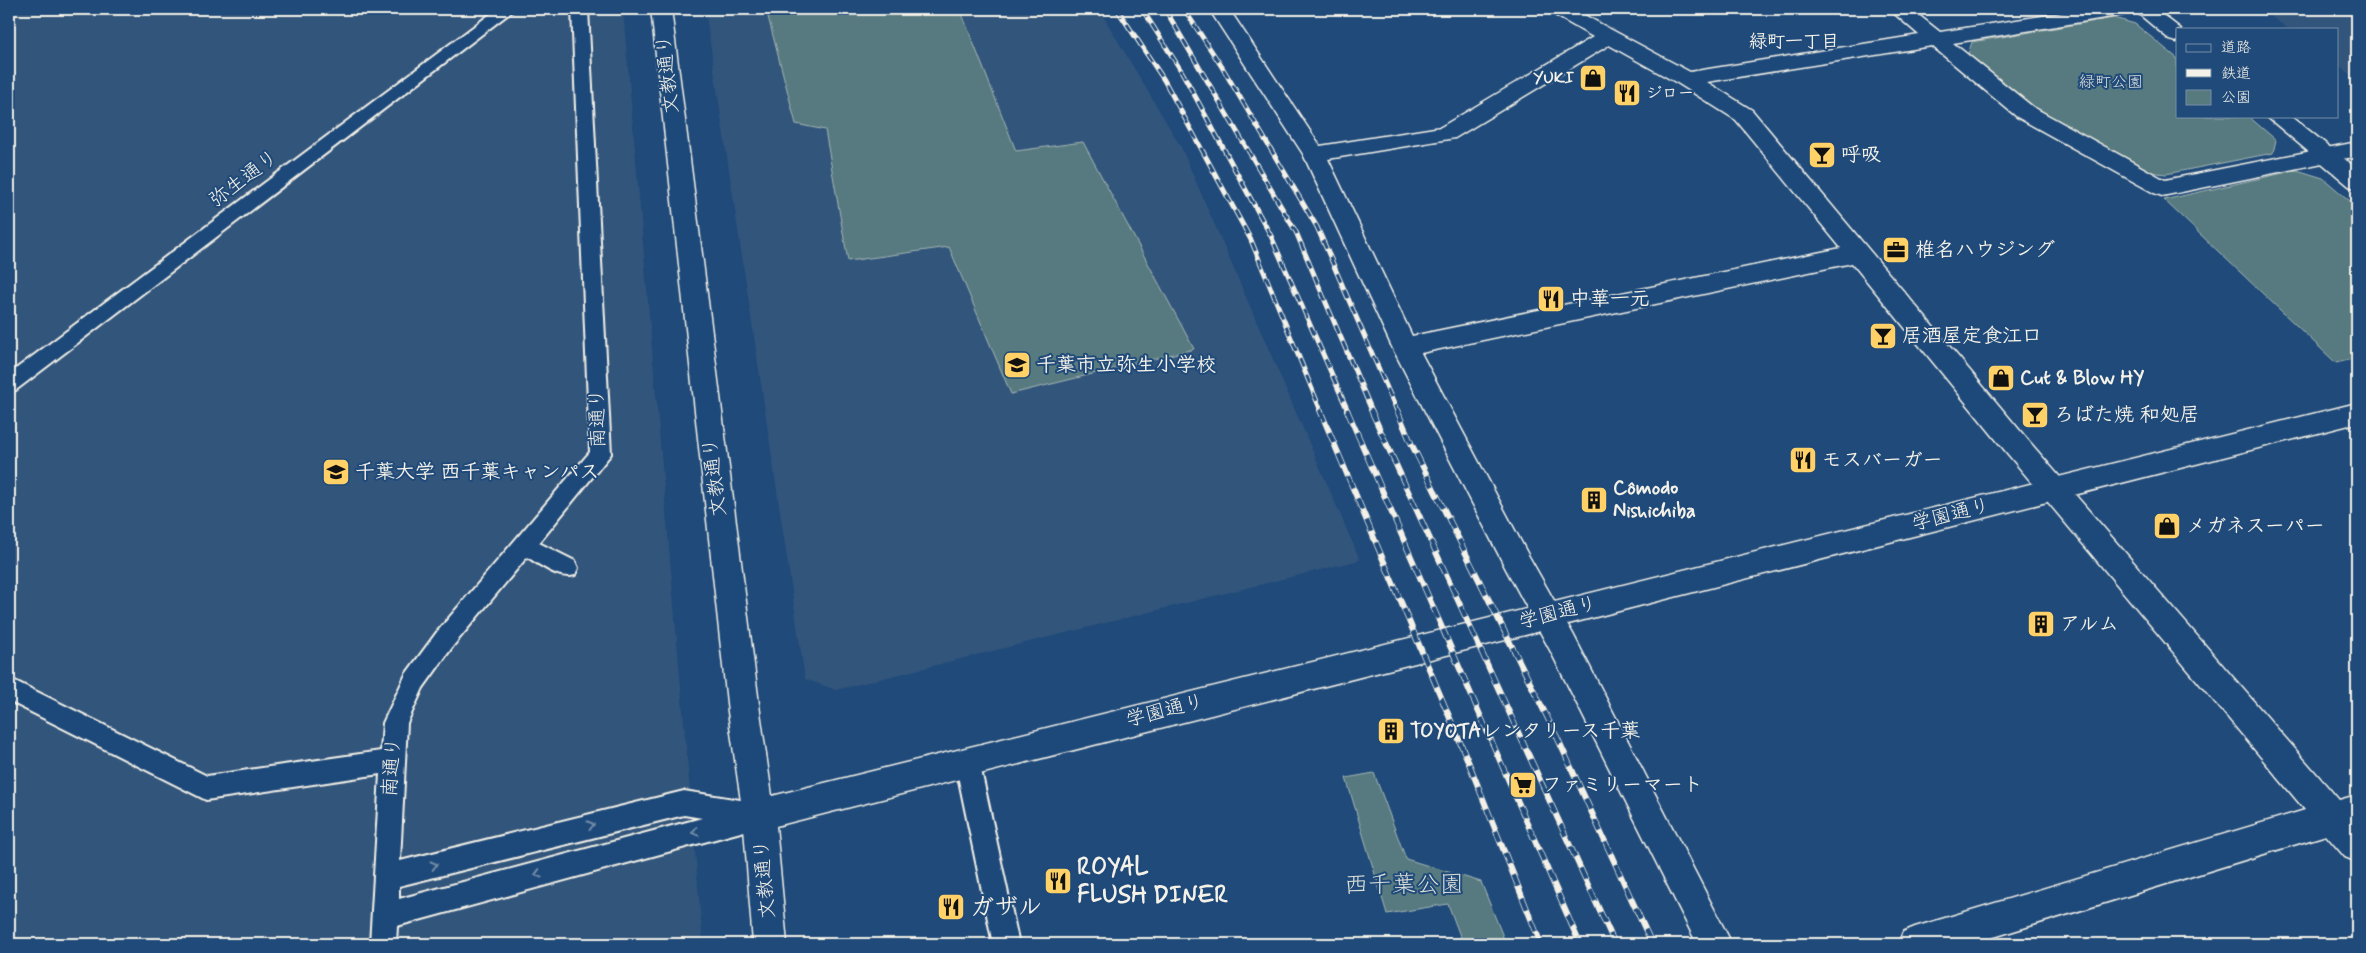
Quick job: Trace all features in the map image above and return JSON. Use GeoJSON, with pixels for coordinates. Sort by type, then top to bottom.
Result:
{"type":"FeatureCollection","features":[{"type":"Feature","properties":{"kind":"street","name":"文教通り"},"geometry":{"type":"LineString","coordinates":[[661,9],[743,702],[759,815],[770,944]]}},
{"type":"Feature","properties":{"kind":"street"},"geometry":{"type":"LineString","coordinates":[[1219,9],[1314,154],[1405,347],[1517,562],[1548,616],[1715,944]]}},
{"type":"Feature","properties":{"kind":"street"},"geometry":{"type":"LineString","coordinates":[[1558,9],[1687,79],[1744,115],[2054,490],[2346,814],[2357,846]]}},
{"type":"Feature","properties":{"kind":"street"},"geometry":{"type":"LineString","coordinates":[[1900,9],[2025,112],[2162,188],[2357,149]]}},
{"type":"Feature","properties":{"kind":"street"},"geometry":{"type":"LineString","coordinates":[[1687,79],[2123,9]]}},
{"type":"Feature","properties":{"kind":"street"},"geometry":{"type":"LineString","coordinates":[[2143,9],[2176,35]]}},
{"type":"Feature","properties":{"kind":"street"},"geometry":{"type":"LineString","coordinates":[[1314,154],[1447,133],[1610,36]]}},
{"type":"Feature","properties":{"kind":"street"},"geometry":{"type":"LineString","coordinates":[[2279,118],[2357,181]]}},
{"type":"Feature","properties":{"kind":"street"},"geometry":{"type":"LineString","coordinates":[[1405,347],[1859,254]]}},
{"type":"Feature","properties":{"kind":"street","name":"学園通り"},"geometry":{"type":"LineString","coordinates":[[759,815],[967,761],[2357,413]]}},
{"type":"Feature","properties":{"kind":"street"},"geometry":{"type":"LineString","coordinates":[[1915,944],[2346,814]]}},
{"type":"Feature","properties":{"kind":"lane","name":"弥生通り"},"geometry":{"type":"LineString","coordinates":[[9,384],[507,9]]}},
{"type":"Feature","properties":{"kind":"lane","name":"南通り"},"geometry":{"type":"LineString","coordinates":[[383,944],[395,723],[414,681],[445,640],[601,454],[580,9]]}},
{"type":"Feature","properties":{"kind":"lane"},"geometry":{"type":"LineString","coordinates":[[524,545],[567,568]]}},
{"type":"Feature","properties":{"kind":"lane"},"geometry":{"type":"LineString","coordinates":[[9,689],[206,788],[393,761]]}},
{"type":"Feature","properties":{"kind":"lane"},"geometry":{"type":"LineString","coordinates":[[967,761],[1006,944]]}},
{"type":"Feature","properties":{"kind":"lane"},"geometry":{"type":"LineString","coordinates":[[386,877],[684,803],[759,815]]}},
{"type":"Feature","properties":{"kind":"lane"},"geometry":{"type":"LineString","coordinates":[[384,916],[759,815]]}},
{"type":"Feature","properties":{"kind":"shaded area","name":"千葉大学 西千葉キャンパス"},"geometry":{"type":"Polygon","coordinates":[[[9,9],[623,9],[703,944],[9,944],[9,9]]]}},
{"type":"Feature","properties":{"kind":"shaded area","name":"千葉市立弥生小学校"},"geometry":{"type":"Polygon","coordinates":[[[705,9],[1099,9],[1181,147],[1360,560],[836,690],[805,679],[705,9]]]}},
{"type":"Feature","properties":{"kind":"shaded area"},"geometry":{"type":"Polygon","coordinates":[[[2261,9],[2357,9],[2357,75],[2352,76],[2338,66],[2338,28],[2287,28],[2261,9]]]}},
{"type":"Feature","properties":{"kind":"green space"},"geometry":{"type":"Polygon","coordinates":[[[766,9],[960,9],[1016,151],[1083,142],[1194,349],[1011,394],[949,247],[848,261],[825,130],[796,124],[766,9]]]}},
{"type":"Feature","properties":{"kind":"green space","name":"緑町公園"},"geometry":{"type":"Polygon","coordinates":[[[2114,18],[2135,24],[2176,57],[2176,118],[2250,118],[2276,140],[2273,153],[2166,174],[2149,172],[2033,108],[1968,54],[1972,42],[2114,18]]]}},
{"type":"Feature","properties":{"kind":"green space"},"geometry":{"type":"Polygon","coordinates":[[[2297,170],[2323,178],[2357,207],[2357,358],[2336,363],[2164,200],[2297,170]]]}},
{"type":"Feature","properties":{"kind":"green space","name":"西千葉公園"},"geometry":{"type":"Polygon","coordinates":[[[1374,773],[1406,859],[1481,882],[1506,944],[1463,944],[1448,904],[1387,914],[1346,778],[1374,773]]]}},
{"type":"Feature","properties":{"kind":"railway"},"geometry":{"type":"LineString","coordinates":[[1117,9],[1164,80],[1251,240],[1321,411]]}},
{"type":"Feature","properties":{"kind":"railway"},"geometry":{"type":"LineString","coordinates":[[1142,9],[1182,72],[1271,236],[1348,411]]}},
{"type":"Feature","properties":{"kind":"railway"},"geometry":{"type":"LineString","coordinates":[[1165,9],[1296,232],[1372,411]]}},
{"type":"Feature","properties":{"kind":"railway"},"geometry":{"type":"LineString","coordinates":[[1184,9],[1222,67],[1317,227],[1397,411]]}},
{"type":"Feature","properties":{"kind":"railway"},"geometry":{"type":"LineString","coordinates":[[1320,410],[1468,761],[1541,944]]}},
{"type":"Feature","properties":{"kind":"railway"},"geometry":{"type":"LineString","coordinates":[[1347,410],[1580,944]]}},
{"type":"Feature","properties":{"kind":"railway"},"geometry":{"type":"LineString","coordinates":[[1371,410],[1615,944]]}},
{"type":"Feature","properties":{"kind":"railway"},"geometry":{"type":"LineString","coordinates":[[1397,410],[1412,445],[1558,739],[1652,944]]}},
{"type":"Feature","properties":{"kind":"place","name":"YUKI"},"geometry":{"type":"Point","coordinates":[1593,78]}},
{"type":"Feature","properties":{"kind":"place","name":"ジロー"},"geometry":{"type":"Point","coordinates":[1627,93]}},
{"type":"Feature","properties":{"kind":"place","name":"呼吸"},"geometry":{"type":"Point","coordinates":[1822,155]}},
{"type":"Feature","properties":{"kind":"place","name":"椎名ハウジング"},"geometry":{"type":"Point","coordinates":[1896,250]}},
{"type":"Feature","properties":{"kind":"place","name":"中華一元"},"geometry":{"type":"Point","coordinates":[1551,299]}},
{"type":"Feature","properties":{"kind":"place","name":"居酒屋定食江口"},"geometry":{"type":"Point","coordinates":[1883,336]}},
{"type":"Feature","properties":{"kind":"place","name":"千葉市立弥生小学校"},"geometry":{"type":"Point","coordinates":[1017,365]}},
{"type":"Feature","properties":{"kind":"place","name":"Cut & Blow HY"},"geometry":{"type":"Point","coordinates":[2001,378]}},
{"type":"Feature","properties":{"kind":"place","name":"ろばた焼 和処居"},"geometry":{"type":"Point","coordinates":[2035,415]}},
{"type":"Feature","properties":{"kind":"place","name":"モスバーガー"},"geometry":{"type":"Point","coordinates":[1803,460]}},
{"type":"Feature","properties":{"kind":"place","name":"千葉大学 西千葉キャンパス"},"geometry":{"type":"Point","coordinates":[336,472]}},
{"type":"Feature","properties":{"kind":"place","name":"Cômodo Nishichiba"},"geometry":{"type":"Point","coordinates":[1594,500]}},
{"type":"Feature","properties":{"kind":"place","name":"メガネスーパー"},"geometry":{"type":"Point","coordinates":[2167,526]}},
{"type":"Feature","properties":{"kind":"place","name":"アルム"},"geometry":{"type":"Point","coordinates":[2041,624]}},
{"type":"Feature","properties":{"kind":"place","name":"TOYOTAレンタリース千葉"},"geometry":{"type":"Point","coordinates":[1391,731]}},
{"type":"Feature","properties":{"kind":"place","name":"ファミリーマート"},"geometry":{"type":"Point","coordinates":[1523,785]}},
{"type":"Feature","properties":{"kind":"place","name":"ROYAL FLUSH DINER"},"geometry":{"type":"Point","coordinates":[1058,881]}},
{"type":"Feature","properties":{"kind":"place","name":"ガザル"},"geometry":{"type":"Point","coordinates":[951,907]}},
{"type":"Feature","properties":{"kind":"district","name":"緑町一丁目"},"geometry":{"type":"Point","coordinates":[1794,42]}}]}
